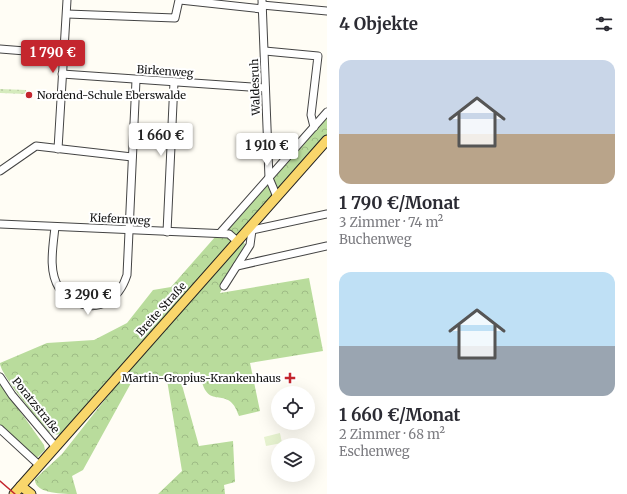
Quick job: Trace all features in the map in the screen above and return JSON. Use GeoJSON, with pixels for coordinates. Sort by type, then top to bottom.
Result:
{"type":"FeatureCollection","features":[{"type":"Feature","properties":{"kind":"main road","name":"Breite Straße"},"geometry":{"type":"LineString","coordinates":[[14,494],[237,241],[251,229],[277,196],[327,140]]}},
{"type":"Feature","properties":{"kind":"main road"},"geometry":{"type":"LineString","coordinates":[[21,486],[31,494]]}},
{"type":"Feature","properties":{"kind":"street"},"geometry":{"type":"LineString","coordinates":[[58,149],[67,0]]}},
{"type":"Feature","properties":{"kind":"street"},"geometry":{"type":"LineString","coordinates":[[67,14],[175,18],[179,0],[262,4],[327,11]]}},
{"type":"Feature","properties":{"kind":"street","name":"Waldesruh"},"geometry":{"type":"LineString","coordinates":[[262,4],[269,178],[277,196]]}},
{"type":"Feature","properties":{"kind":"street"},"geometry":{"type":"LineString","coordinates":[[0,49],[63,54]]}},
{"type":"Feature","properties":{"kind":"street"},"geometry":{"type":"LineString","coordinates":[[265,51],[318,56],[311,115],[314,127]]}},
{"type":"Feature","properties":{"kind":"street","name":"Birkenweg"},"geometry":{"type":"LineString","coordinates":[[62,74],[265,88]]}},
{"type":"Feature","properties":{"kind":"street"},"geometry":{"type":"LineString","coordinates":[[55,227],[53,272],[58,288],[66,297],[80,304],[95,307],[111,299],[121,290],[127,274],[136,80]]}},
{"type":"Feature","properties":{"kind":"street"},"geometry":{"type":"LineString","coordinates":[[167,232],[174,82]]}},
{"type":"Feature","properties":{"kind":"street"},"geometry":{"type":"LineString","coordinates":[[220,233],[327,112]]}},
{"type":"Feature","properties":{"kind":"street"},"geometry":{"type":"LineString","coordinates":[[0,171],[33,147],[132,157]]}},
{"type":"Feature","properties":{"kind":"street"},"geometry":{"type":"LineString","coordinates":[[224,286],[250,245],[251,229],[327,214]]}},
{"type":"Feature","properties":{"kind":"street","name":"Kiefernweg"},"geometry":{"type":"LineString","coordinates":[[0,224],[129,231],[220,233],[229,234],[237,241]]}},
{"type":"Feature","properties":{"kind":"street"},"geometry":{"type":"LineString","coordinates":[[237,266],[327,246]]}},
{"type":"Feature","properties":{"kind":"street","name":"Poratzstraße"},"geometry":{"type":"LineString","coordinates":[[0,377],[12,394],[55,446]]}},
{"type":"Feature","properties":{"kind":"street"},"geometry":{"type":"LineString","coordinates":[[0,429],[39,465]]}},
{"type":"Feature","properties":{"kind":"green space"},"geometry":{"type":"Polygon","coordinates":[[[0,89],[26,90],[26,94],[0,93],[0,89]]]}},
{"type":"Feature","properties":{"kind":"green space"},"geometry":{"type":"Polygon","coordinates":[[[327,110],[327,137],[62,434],[53,435],[40,422],[14,389],[0,363],[47,343],[94,340],[127,323],[153,290],[171,287],[327,110]]]}},
{"type":"Feature","properties":{"kind":"green space"},"geometry":{"type":"Polygon","coordinates":[[[242,240],[245,244],[220,293],[309,278],[323,351],[250,363],[260,411],[239,416],[234,406],[229,401],[207,393],[203,385],[200,372],[131,383],[83,470],[72,476],[77,494],[51,492],[39,488],[35,479],[62,454],[122,378],[122,374],[242,240]]]}},
{"type":"Feature","properties":{"kind":"green space"},"geometry":{"type":"Polygon","coordinates":[[[180,378],[199,446],[233,441],[235,482],[224,485],[225,494],[158,494],[182,471],[167,380],[180,378]]]}},
{"type":"Feature","properties":{"kind":"green space"},"geometry":{"type":"Polygon","coordinates":[[[0,383],[44,445],[45,450],[36,459],[0,426],[0,383]]]}},
{"type":"Feature","properties":{"kind":"green space"},"geometry":{"type":"Polygon","coordinates":[[[280,433],[281,438],[271,438],[271,445],[266,446],[264,437],[280,433]]]}},
{"type":"Feature","properties":{"kind":"railway"},"geometry":{"type":"LineString","coordinates":[[0,481],[15,494]]}},
{"type":"Feature","properties":{"kind":"place","name":"Nordend-Schule Eberswalde"},"geometry":{"type":"Point","coordinates":[29,95]}},
{"type":"Feature","properties":{"kind":"place","name":"Martin-Gropius-Krankenhaus"},"geometry":{"type":"Point","coordinates":[290,378]}}]}
